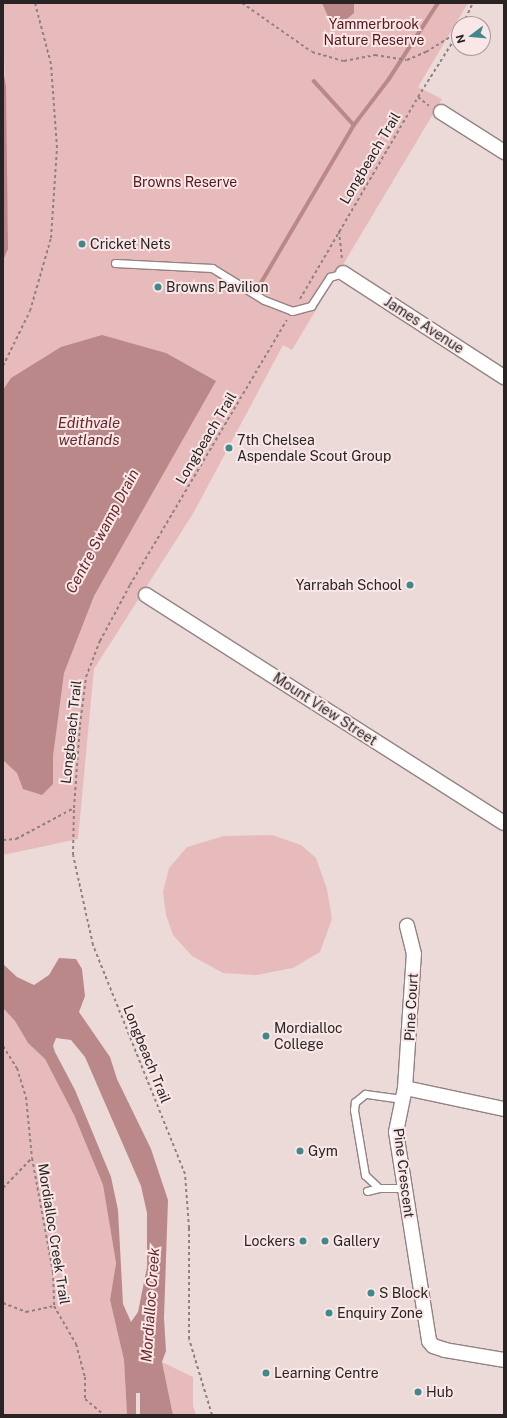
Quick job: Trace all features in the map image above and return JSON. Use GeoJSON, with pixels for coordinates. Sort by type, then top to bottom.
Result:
{"type":"FeatureCollection","features":[{"type":"Feature","properties":{"kind":"street"},"geometry":{"type":"LineString","coordinates":[[441,112],[504,152]]}},
{"type":"Feature","properties":{"kind":"street","name":"James Avenue"},"geometry":{"type":"LineString","coordinates":[[343,273],[504,377]]}},
{"type":"Feature","properties":{"kind":"street","name":"Mount View Street"},"geometry":{"type":"LineString","coordinates":[[146,595],[504,823]]}},
{"type":"Feature","properties":{"kind":"street","name":"Pine Court"},"geometry":{"type":"LineString","coordinates":[[403,1094],[414,954],[413,942],[407,926]]}},
{"type":"Feature","properties":{"kind":"street"},"geometry":{"type":"LineString","coordinates":[[403,1094],[504,1109]]}},
{"type":"Feature","properties":{"kind":"street","name":"Pine Crescent"},"geometry":{"type":"LineString","coordinates":[[403,1094],[396,1132],[427,1334],[433,1346],[445,1350],[504,1360]]}},
{"type":"Feature","properties":{"kind":"lane"},"geometry":{"type":"LineString","coordinates":[[115,264],[212,268],[264,300],[295,311],[311,306],[330,277],[343,273]]}},
{"type":"Feature","properties":{"kind":"lane"},"geometry":{"type":"LineString","coordinates":[[379,1188],[365,1175],[354,1110],[355,1102],[364,1094],[403,1094]]}},
{"type":"Feature","properties":{"kind":"lane"},"geometry":{"type":"LineString","coordinates":[[367,1191],[379,1188],[405,1188]]}},
{"type":"Feature","properties":{"kind":"path"},"geometry":{"type":"LineString","coordinates":[[3,366],[30,311],[51,238],[57,148],[51,64],[35,3]]}},
{"type":"Feature","properties":{"kind":"path"},"geometry":{"type":"LineString","coordinates":[[242,3],[312,52],[344,61],[375,55],[407,60],[426,52],[451,37]]}},
{"type":"Feature","properties":{"kind":"path"},"geometry":{"type":"LineString","coordinates":[[467,16],[473,3]]}},
{"type":"Feature","properties":{"kind":"path","name":"Longbeach Trail"},"geometry":{"type":"LineString","coordinates":[[212,1415],[189,1339],[189,1228],[185,1174],[92,945],[73,855],[74,808],[80,725],[86,677],[100,641],[133,580],[295,311],[339,230],[451,45]]}},
{"type":"Feature","properties":{"kind":"path"},"geometry":{"type":"LineString","coordinates":[[339,230],[343,273]]}},
{"type":"Feature","properties":{"kind":"path"},"geometry":{"type":"LineString","coordinates":[[3,840],[16,839],[74,808]]}},
{"type":"Feature","properties":{"kind":"path","name":"Mordialloc Creek Trail"},"geometry":{"type":"LineString","coordinates":[[3,1046],[17,1068],[24,1085],[32,1158],[53,1272],[54,1306],[76,1344],[85,1377],[85,1399],[104,1415]]}},
{"type":"Feature","properties":{"kind":"path"},"geometry":{"type":"LineString","coordinates":[[3,1188],[32,1158]]}},
{"type":"Feature","properties":{"kind":"path"},"geometry":{"type":"LineString","coordinates":[[3,1302],[26,1312],[54,1306]]}},
{"type":"Feature","properties":{"kind":"green space","name":"Browns Reserve"},"geometry":{"type":"Polygon","coordinates":[[[3,3],[468,3],[460,16],[451,16],[451,32],[418,87],[442,99],[292,350],[283,345],[194,512],[94,669],[78,839],[3,855],[3,261],[8,249],[3,3]]]}},
{"type":"Feature","properties":{"kind":"green space"},"geometry":{"type":"Polygon","coordinates":[[[272,835],[301,845],[316,858],[327,889],[332,919],[320,952],[293,968],[256,975],[223,973],[192,956],[173,935],[166,915],[163,892],[169,868],[187,847],[224,836],[272,835]]]}},
{"type":"Feature","properties":{"kind":"green space"},"geometry":{"type":"Polygon","coordinates":[[[3,1008],[15,1021],[28,1043],[45,1059],[74,1115],[103,1185],[116,1263],[110,1300],[124,1360],[127,1415],[3,1415],[3,1008]]]}},
{"type":"Feature","properties":{"kind":"green space"},"geometry":{"type":"Polygon","coordinates":[[[162,1362],[193,1377],[193,1406],[196,1415],[173,1415],[162,1362]]]}},
{"type":"Feature","properties":{"kind":"water"},"geometry":{"type":"Polygon","coordinates":[[[322,3],[354,3],[354,13],[334,30],[322,3]]]}},
{"type":"Feature","properties":{"kind":"water"},"geometry":{"type":"Polygon","coordinates":[[[3,70],[6,86],[8,249],[3,261],[3,70]]]}},
{"type":"Feature","properties":{"kind":"water","name":"Edithvale wetlands"},"geometry":{"type":"Polygon","coordinates":[[[102,335],[166,353],[216,381],[94,596],[64,673],[53,756],[53,784],[42,795],[23,789],[17,773],[3,760],[3,390],[11,378],[61,347],[102,335]]]}},
{"type":"Feature","properties":{"kind":"water","name":"Mordialloc Creek"},"geometry":{"type":"Polygon","coordinates":[[[59,958],[76,959],[82,969],[85,996],[79,1012],[110,1057],[117,1079],[151,1149],[168,1200],[164,1318],[166,1351],[162,1362],[173,1415],[140,1415],[140,1393],[136,1393],[136,1415],[127,1415],[124,1360],[110,1300],[116,1263],[103,1185],[74,1115],[45,1059],[28,1043],[15,1021],[3,1008],[3,964],[17,977],[34,985],[49,975],[59,958]],[[56,1038],[53,1046],[75,1090],[111,1177],[118,1210],[123,1304],[131,1322],[138,1312],[147,1267],[147,1213],[141,1186],[85,1057],[71,1040],[56,1038]]]}},
{"type":"Feature","properties":{"kind":"waterway"},"geometry":{"type":"LineString","coordinates":[[258,288],[354,125],[389,79],[438,3]]}},
{"type":"Feature","properties":{"kind":"waterway"},"geometry":{"type":"LineString","coordinates":[[314,81],[354,125]]}},
{"type":"Feature","properties":{"kind":"place","name":"Cricket Nets"},"geometry":{"type":"Point","coordinates":[82,244]}},
{"type":"Feature","properties":{"kind":"place","name":"Browns Pavilion"},"geometry":{"type":"Point","coordinates":[158,287]}},
{"type":"Feature","properties":{"kind":"place","name":"7th Chelsea Aspendale Scout Group"},"geometry":{"type":"Point","coordinates":[229,448]}},
{"type":"Feature","properties":{"kind":"place","name":"Yarrabah School"},"geometry":{"type":"Point","coordinates":[410,585]}},
{"type":"Feature","properties":{"kind":"place","name":"Mordialloc College"},"geometry":{"type":"Point","coordinates":[266,1036]}},
{"type":"Feature","properties":{"kind":"place","name":"Gym"},"geometry":{"type":"Point","coordinates":[300,1151]}},
{"type":"Feature","properties":{"kind":"place","name":"Lockers"},"geometry":{"type":"Point","coordinates":[303,1241]}},
{"type":"Feature","properties":{"kind":"place","name":"Gallery"},"geometry":{"type":"Point","coordinates":[325,1241]}},
{"type":"Feature","properties":{"kind":"place","name":"S Block"},"geometry":{"type":"Point","coordinates":[371,1293]}},
{"type":"Feature","properties":{"kind":"place","name":"Enquiry Zone"},"geometry":{"type":"Point","coordinates":[329,1313]}},
{"type":"Feature","properties":{"kind":"place","name":"Learning Centre"},"geometry":{"type":"Point","coordinates":[266,1373]}},
{"type":"Feature","properties":{"kind":"place","name":"Hub"},"geometry":{"type":"Point","coordinates":[418,1392]}},
{"type":"Feature","properties":{"kind":"park label","name":"Yammerbrook Nature Reserve"},"geometry":{"type":"Point","coordinates":[374,32]}},
{"type":"Feature","properties":{"kind":"water label","name":"Centre Swamp Drain"},"geometry":{"type":"Point","coordinates":[102,531]}}]}
